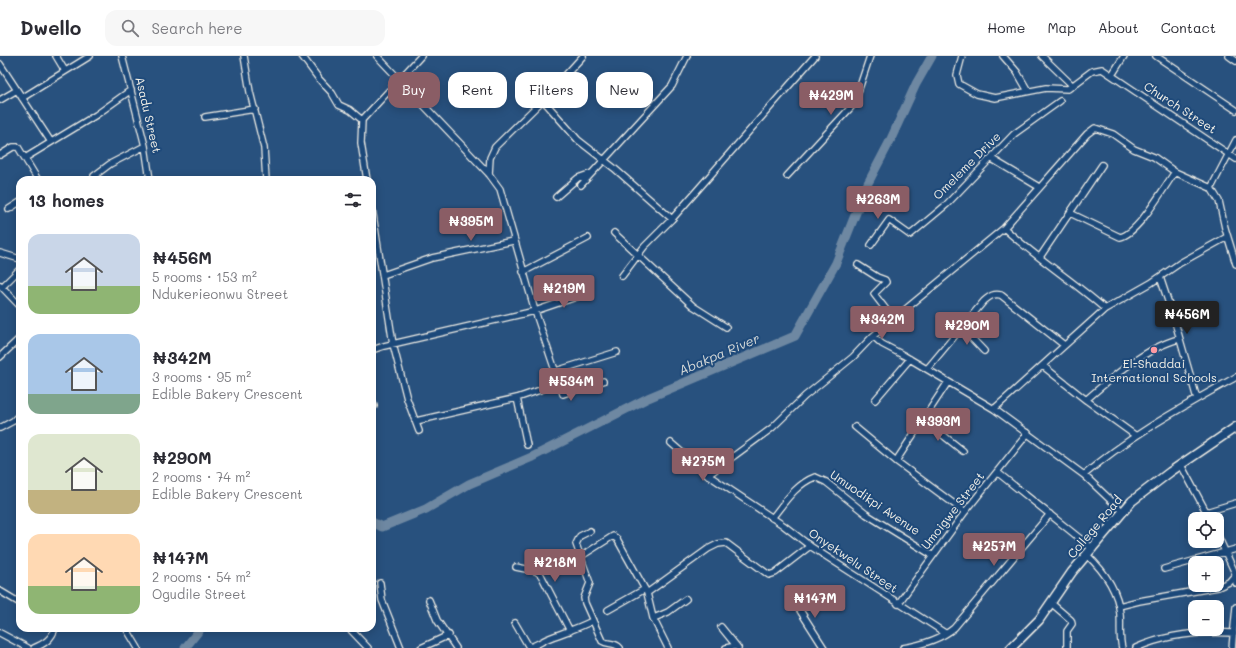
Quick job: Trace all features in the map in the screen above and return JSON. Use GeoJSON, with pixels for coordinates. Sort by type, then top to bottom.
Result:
{"type":"FeatureCollection","features":[{"type":"Feature","properties":{"kind":"main road","name":"College Road"},"geometry":{"type":"LineString","coordinates":[[1015,646],[1034,626],[1072,572],[1090,552],[1122,511],[1144,491],[1236,427]]}},
{"type":"Feature","properties":{"kind":"street"},"geometry":{"type":"LineString","coordinates":[[56,56],[65,71]]}},
{"type":"Feature","properties":{"kind":"street"},"geometry":{"type":"LineString","coordinates":[[22,98],[90,56]]}},
{"type":"Feature","properties":{"kind":"street","name":"Asadu Street"},"geometry":{"type":"LineString","coordinates":[[122,56],[145,146],[149,176]]}},
{"type":"Feature","properties":{"kind":"street"},"geometry":{"type":"LineString","coordinates":[[244,56],[264,148],[266,176]]}},
{"type":"Feature","properties":{"kind":"street"},"geometry":{"type":"LineString","coordinates":[[377,56],[393,72]]}},
{"type":"Feature","properties":{"kind":"street"},"geometry":{"type":"LineString","coordinates":[[408,72],[421,56]]}},
{"type":"Feature","properties":{"kind":"street"},"geometry":{"type":"LineString","coordinates":[[568,72],[583,56]]}},
{"type":"Feature","properties":{"kind":"street"},"geometry":{"type":"LineString","coordinates":[[581,185],[672,86],[687,56]]}},
{"type":"Feature","properties":{"kind":"street"},"geometry":{"type":"LineString","coordinates":[[622,276],[815,56]]}},
{"type":"Feature","properties":{"kind":"street"},"geometry":{"type":"LineString","coordinates":[[787,176],[854,104],[870,56]]}},
{"type":"Feature","properties":{"kind":"street"},"geometry":{"type":"LineString","coordinates":[[962,56],[957,75],[959,84],[977,94],[995,98],[1028,91],[1054,88],[1066,89],[1073,86],[1096,69],[1102,69],[1112,75],[1124,56]]}},
{"type":"Feature","properties":{"kind":"street"},"geometry":{"type":"LineString","coordinates":[[1003,56],[1017,72],[1028,91]]}},
{"type":"Feature","properties":{"kind":"street"},"geometry":{"type":"LineString","coordinates":[[1042,56],[1073,86]]}},
{"type":"Feature","properties":{"kind":"street"},"geometry":{"type":"LineString","coordinates":[[1047,61],[1052,56]]}},
{"type":"Feature","properties":{"kind":"street"},"geometry":{"type":"LineString","coordinates":[[1156,56],[1236,110]]}},
{"type":"Feature","properties":{"kind":"street"},"geometry":{"type":"LineString","coordinates":[[1228,56],[1236,61]]}},
{"type":"Feature","properties":{"kind":"street"},"geometry":{"type":"LineString","coordinates":[[302,57],[332,93],[338,105],[364,118]]}},
{"type":"Feature","properties":{"kind":"street"},"geometry":{"type":"LineString","coordinates":[[0,64],[51,142]]}},
{"type":"Feature","properties":{"kind":"street","name":"Church Street"},"geometry":{"type":"LineString","coordinates":[[1112,75],[1236,159]]}},
{"type":"Feature","properties":{"kind":"street"},"geometry":{"type":"LineString","coordinates":[[0,100],[18,90]]}},
{"type":"Feature","properties":{"kind":"street"},"geometry":{"type":"LineString","coordinates":[[25,158],[96,115],[131,90]]}},
{"type":"Feature","properties":{"kind":"street"},"geometry":{"type":"LineString","coordinates":[[366,176],[361,143],[364,118],[388,93]]}},
{"type":"Feature","properties":{"kind":"street","name":"Omeleme Drive"},"geometry":{"type":"LineString","coordinates":[[871,245],[889,220],[910,235],[946,205],[976,172],[992,159],[1014,134],[1060,101]]}},
{"type":"Feature","properties":{"kind":"street"},"geometry":{"type":"LineString","coordinates":[[428,108],[490,174],[500,189],[504,199],[513,241],[535,311],[565,394],[603,381]]}},
{"type":"Feature","properties":{"kind":"street"},"geometry":{"type":"LineString","coordinates":[[490,174],[490,158],[495,147],[535,108]]}},
{"type":"Feature","properties":{"kind":"street"},"geometry":{"type":"LineString","coordinates":[[550,108],[578,140],[672,219]]}},
{"type":"Feature","properties":{"kind":"street"},"geometry":{"type":"LineString","coordinates":[[205,117],[255,109]]}},
{"type":"Feature","properties":{"kind":"street"},"geometry":{"type":"LineString","coordinates":[[708,475],[772,428],[805,396],[853,357],[874,336],[1004,228],[1087,134],[1095,128],[1099,128],[1114,134],[1134,149],[1154,157],[1175,172],[1211,188],[1219,201],[1227,237],[1236,264]]}},
{"type":"Feature","properties":{"kind":"street"},"geometry":{"type":"LineString","coordinates":[[1211,188],[1236,140]]}},
{"type":"Feature","properties":{"kind":"street"},"geometry":{"type":"LineString","coordinates":[[0,155],[16,146],[36,176]]}},
{"type":"Feature","properties":{"kind":"street"},"geometry":{"type":"LineString","coordinates":[[94,176],[110,164],[145,146]]}},
{"type":"Feature","properties":{"kind":"street"},"geometry":{"type":"LineString","coordinates":[[992,159],[1039,187]]}},
{"type":"Feature","properties":{"kind":"street"},"geometry":{"type":"LineString","coordinates":[[1040,257],[1102,164]]}},
{"type":"Feature","properties":{"kind":"street"},"geometry":{"type":"LineString","coordinates":[[1070,213],[1120,237],[1125,236],[1141,220],[1175,172]]}},
{"type":"Feature","properties":{"kind":"street"},"geometry":{"type":"LineString","coordinates":[[556,197],[578,178],[592,173]]}},
{"type":"Feature","properties":{"kind":"street"},"geometry":{"type":"LineString","coordinates":[[10,209],[16,205]]}},
{"type":"Feature","properties":{"kind":"street"},"geometry":{"type":"LineString","coordinates":[[1004,228],[1023,245],[1104,309]]}},
{"type":"Feature","properties":{"kind":"street"},"geometry":{"type":"LineString","coordinates":[[376,232],[393,344],[407,399],[419,431]]}},
{"type":"Feature","properties":{"kind":"street"},"geometry":{"type":"LineString","coordinates":[[614,233],[693,306],[726,327]]}},
{"type":"Feature","properties":{"kind":"street"},"geometry":{"type":"LineString","coordinates":[[994,409],[1104,309],[1160,277],[1180,263],[1227,237]]}},
{"type":"Feature","properties":{"kind":"street"},"geometry":{"type":"LineString","coordinates":[[523,272],[588,238]]}},
{"type":"Feature","properties":{"kind":"street"},"geometry":{"type":"LineString","coordinates":[[383,275],[432,258],[513,241]]}},
{"type":"Feature","properties":{"kind":"street"},"geometry":{"type":"LineString","coordinates":[[0,253],[16,258]]}},
{"type":"Feature","properties":{"kind":"street"},"geometry":{"type":"LineString","coordinates":[[858,265],[877,277],[885,280],[886,282],[874,294],[894,320]]}},
{"type":"Feature","properties":{"kind":"street"},"geometry":{"type":"LineString","coordinates":[[16,273],[1,286],[16,302]]}},
{"type":"Feature","properties":{"kind":"street"},"geometry":{"type":"LineString","coordinates":[[1160,277],[1175,322],[1197,399]]}},
{"type":"Feature","properties":{"kind":"street"},"geometry":{"type":"LineString","coordinates":[[376,349],[535,311],[588,293]]}},
{"type":"Feature","properties":{"kind":"street"},"geometry":{"type":"LineString","coordinates":[[927,369],[984,301],[996,294],[1001,295],[1064,345]]}},
{"type":"Feature","properties":{"kind":"street"},"geometry":{"type":"LineString","coordinates":[[962,328],[984,351]]}},
{"type":"Feature","properties":{"kind":"street"},"geometry":{"type":"LineString","coordinates":[[874,336],[882,344],[994,409],[1084,475],[1122,511]]}},
{"type":"Feature","properties":{"kind":"street"},"geometry":{"type":"LineString","coordinates":[[1086,400],[1110,379],[1150,353],[1179,339]]}},
{"type":"Feature","properties":{"kind":"street"},"geometry":{"type":"LineString","coordinates":[[0,357],[16,342]]}},
{"type":"Feature","properties":{"kind":"street"},"geometry":{"type":"LineString","coordinates":[[556,371],[617,352]]}},
{"type":"Feature","properties":{"kind":"street"},"geometry":{"type":"LineString","coordinates":[[875,400],[910,359]]}},
{"type":"Feature","properties":{"kind":"street"},"geometry":{"type":"LineString","coordinates":[[1043,366],[1086,400],[1136,436]]}},
{"type":"Feature","properties":{"kind":"street"},"geometry":{"type":"LineString","coordinates":[[416,421],[517,398],[543,389],[558,377]]}},
{"type":"Feature","properties":{"kind":"street"},"geometry":{"type":"LineString","coordinates":[[1084,475],[1157,421],[1236,377]]}},
{"type":"Feature","properties":{"kind":"street"},"geometry":{"type":"LineString","coordinates":[[896,461],[948,382]]}},
{"type":"Feature","properties":{"kind":"street"},"geometry":{"type":"LineString","coordinates":[[517,398],[527,446]]}},
{"type":"Feature","properties":{"kind":"street"},"geometry":{"type":"LineString","coordinates":[[0,428],[16,418]]}},
{"type":"Feature","properties":{"kind":"street"},"geometry":{"type":"LineString","coordinates":[[924,420],[963,451]]}},
{"type":"Feature","properties":{"kind":"street"},"geometry":{"type":"LineString","coordinates":[[855,427],[896,461],[965,512]]}},
{"type":"Feature","properties":{"kind":"street","name":"Umoigwe Street"},"geometry":{"type":"LineString","coordinates":[[898,604],[932,555],[1028,433]]}},
{"type":"Feature","properties":{"kind":"street","name":"Onyekwelu Street"},"geometry":{"type":"LineString","coordinates":[[671,443],[708,475],[772,518],[810,546],[898,604],[948,633]]}},
{"type":"Feature","properties":{"kind":"street"},"geometry":{"type":"LineString","coordinates":[[1181,464],[1206,512],[1236,503]]}},
{"type":"Feature","properties":{"kind":"street"},"geometry":{"type":"LineString","coordinates":[[997,472],[1050,514],[1090,552],[1110,583],[1119,606],[1122,648]]}},
{"type":"Feature","properties":{"kind":"street","name":"Umuodikpi Avenue"},"geometry":{"type":"LineString","coordinates":[[772,518],[790,496],[806,480],[815,477],[826,482],[871,517],[932,555]]}},
{"type":"Feature","properties":{"kind":"street"},"geometry":{"type":"LineString","coordinates":[[903,648],[915,646],[948,633],[1050,514]]}},
{"type":"Feature","properties":{"kind":"street"},"geometry":{"type":"LineString","coordinates":[[590,531],[580,536],[577,540],[580,557],[590,583],[584,598],[592,621],[602,641],[606,644],[614,644],[620,648]]}},
{"type":"Feature","properties":{"kind":"street"},"geometry":{"type":"LineString","coordinates":[[580,557],[613,536],[630,560],[646,591],[654,618],[668,648]]}},
{"type":"Feature","properties":{"kind":"street"},"geometry":{"type":"LineString","coordinates":[[608,610],[646,591],[708,549],[718,544],[726,543],[769,575],[775,573],[810,546]]}},
{"type":"Feature","properties":{"kind":"street"},"geometry":{"type":"LineString","coordinates":[[1224,548],[1235,574],[1236,583]]}},
{"type":"Feature","properties":{"kind":"street"},"geometry":{"type":"LineString","coordinates":[[1164,569],[1236,549]]}},
{"type":"Feature","properties":{"kind":"street"},"geometry":{"type":"LineString","coordinates":[[516,567],[536,571],[541,575],[570,631]]}},
{"type":"Feature","properties":{"kind":"street"},"geometry":{"type":"LineString","coordinates":[[1119,606],[1153,598],[1218,587],[1229,582],[1235,574]]}},
{"type":"Feature","properties":{"kind":"street"},"geometry":{"type":"LineString","coordinates":[[380,583],[382,600],[401,648]]}},
{"type":"Feature","properties":{"kind":"street"},"geometry":{"type":"LineString","coordinates":[[0,592],[16,601]]}},
{"type":"Feature","properties":{"kind":"street"},"geometry":{"type":"LineString","coordinates":[[654,618],[686,599]]}},
{"type":"Feature","properties":{"kind":"street"},"geometry":{"type":"LineString","coordinates":[[429,600],[437,620],[449,635],[456,648]]}},
{"type":"Feature","properties":{"kind":"street"},"geometry":{"type":"LineString","coordinates":[[794,601],[823,648]]}},
{"type":"Feature","properties":{"kind":"street"},"geometry":{"type":"LineString","coordinates":[[1051,603],[1071,620],[1072,624],[1067,631],[1067,648]]}},
{"type":"Feature","properties":{"kind":"street"},"geometry":{"type":"LineString","coordinates":[[1232,648],[1236,607]]}},
{"type":"Feature","properties":{"kind":"street"},"geometry":{"type":"LineString","coordinates":[[515,623],[529,647],[535,647],[547,639],[592,621]]}},
{"type":"Feature","properties":{"kind":"street"},"geometry":{"type":"LineString","coordinates":[[721,627],[737,647]]}},
{"type":"Feature","properties":{"kind":"street"},"geometry":{"type":"LineString","coordinates":[[34,648],[50,639],[53,632]]}},
{"type":"Feature","properties":{"kind":"street"},"geometry":{"type":"LineString","coordinates":[[128,632],[138,648]]}},
{"type":"Feature","properties":{"kind":"street"},"geometry":{"type":"LineString","coordinates":[[354,632],[368,648]]}},
{"type":"Feature","properties":{"kind":"street"},"geometry":{"type":"LineString","coordinates":[[1136,648],[1160,639],[1201,632],[1234,633]]}},
{"type":"Feature","properties":{"kind":"street"},"geometry":{"type":"LineString","coordinates":[[0,633],[28,648]]}},
{"type":"Feature","properties":{"kind":"street"},"geometry":{"type":"LineString","coordinates":[[421,648],[449,635]]}},
{"type":"Feature","properties":{"kind":"street"},"geometry":{"type":"LineString","coordinates":[[726,648],[737,647]]}},
{"type":"Feature","properties":{"kind":"waterway","name":"Abakpa River"},"geometry":{"type":"LineString","coordinates":[[376,524],[382,527],[426,509],[469,484],[532,457],[648,398],[795,336],[836,263],[867,185],[890,141],[916,84],[932,56]]}},
{"type":"Feature","properties":{"kind":"waterway","name":"Abakpa River"},"geometry":{"type":"LineString","coordinates":[[185,648],[198,632]]}},
{"type":"Feature","properties":{"kind":"place","name":"El-Shaddai International Schools"},"geometry":{"type":"Point","coordinates":[1154,350]}}]}
